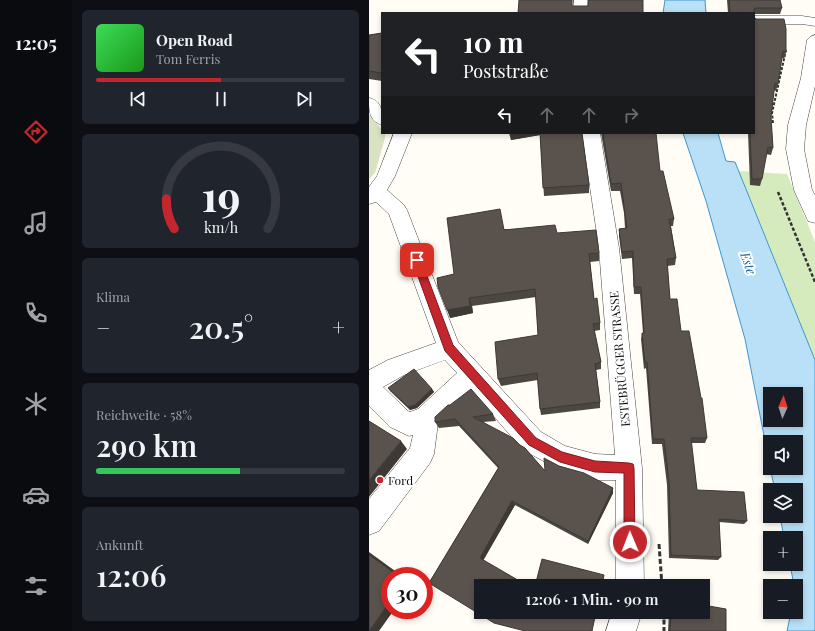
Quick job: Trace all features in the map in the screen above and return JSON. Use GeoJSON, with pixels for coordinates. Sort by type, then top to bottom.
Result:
{"type":"FeatureCollection","features":[{"type":"Feature","properties":{"kind":"street"},"geometry":{"type":"LineString","coordinates":[[580,12],[581,0]]}},
{"type":"Feature","properties":{"kind":"street"},"geometry":{"type":"LineString","coordinates":[[755,20],[802,20],[815,22]]}},
{"type":"Feature","properties":{"kind":"street"},"geometry":{"type":"LineString","coordinates":[[814,50],[807,118],[797,125],[795,149],[803,190],[815,216]]}},
{"type":"Feature","properties":{"kind":"street"},"geometry":{"type":"LineString","coordinates":[[369,103],[381,118]]}},
{"type":"Feature","properties":{"kind":"street","name":"ESTEBRÜGGER STRASSE"},"geometry":{"type":"LineString","coordinates":[[591,134],[609,248],[629,468],[630,579]]}},
{"type":"Feature","properties":{"kind":"street"},"geometry":{"type":"LineString","coordinates":[[399,135],[386,176],[372,194],[397,210],[449,348],[532,442],[560,457],[595,467],[629,468]]}},
{"type":"Feature","properties":{"kind":"street"},"geometry":{"type":"LineString","coordinates":[[369,383],[395,367],[449,348]]}},
{"type":"Feature","properties":{"kind":"street"},"geometry":{"type":"LineString","coordinates":[[369,390],[399,420],[409,424],[426,418],[472,374]]}},
{"type":"Feature","properties":{"kind":"street"},"geometry":{"type":"LineString","coordinates":[[369,521],[421,454],[425,435],[426,418]]}},
{"type":"Feature","properties":{"kind":"street"},"geometry":{"type":"LineString","coordinates":[[621,631],[625,619]]}},
{"type":"Feature","properties":{"kind":"path"},"geometry":{"type":"LineString","coordinates":[[664,619],[664,631]]}},
{"type":"Feature","properties":{"kind":"green space"},"geometry":{"type":"Polygon","coordinates":[[[369,114],[381,129],[381,134],[385,134],[385,138],[375,173],[369,179],[369,114]]]}},
{"type":"Feature","properties":{"kind":"green space"},"geometry":{"type":"Polygon","coordinates":[[[738,171],[787,174],[815,242],[815,360],[738,171]]]}},
{"type":"Feature","properties":{"kind":"water"},"geometry":{"type":"Polygon","coordinates":[[[665,0],[705,0],[706,12],[663,12],[665,0]]]}},
{"type":"Feature","properties":{"kind":"water","name":"Este"},"geometry":{"type":"Polygon","coordinates":[[[683,134],[718,134],[726,161],[735,162],[815,360],[815,631],[787,631],[790,619],[803,619],[803,579],[793,579],[791,571],[803,571],[803,531],[783,531],[781,523],[803,523],[803,483],[773,483],[772,475],[803,475],[803,435],[764,435],[745,339],[706,201],[683,134]]]}},
{"type":"Feature","properties":{"kind":"building"},"geometry":{"type":"Polygon","coordinates":[[[519,0],[572,0],[572,6],[588,6],[588,0],[643,0],[643,12],[518,12],[519,0]]]}},
{"type":"Feature","properties":{"kind":"building"},"geometry":{"type":"Polygon","coordinates":[[[729,0],[780,0],[782,8],[756,8],[754,9],[754,12],[730,12],[729,0]]]}},
{"type":"Feature","properties":{"kind":"building"},"geometry":{"type":"Polygon","coordinates":[[[755,18],[784,19],[786,29],[786,52],[783,51],[778,84],[775,83],[771,117],[773,148],[768,147],[762,179],[752,179],[750,134],[755,134],[755,18]]]}},
{"type":"Feature","properties":{"kind":"building"},"geometry":{"type":"Polygon","coordinates":[[[381,33],[381,73],[369,71],[369,35],[381,33]]]}},
{"type":"Feature","properties":{"kind":"building"},"geometry":{"type":"Polygon","coordinates":[[[540,134],[582,134],[589,185],[543,188],[540,134]]]}},
{"type":"Feature","properties":{"kind":"building"},"geometry":{"type":"Polygon","coordinates":[[[603,134],[656,134],[660,171],[663,171],[674,219],[669,219],[676,258],[667,259],[670,299],[677,299],[681,331],[689,331],[702,398],[707,438],[691,438],[697,490],[744,492],[747,521],[719,519],[721,557],[671,555],[669,481],[664,439],[653,439],[647,362],[645,363],[642,333],[644,333],[641,287],[634,287],[633,251],[622,252],[619,229],[627,228],[621,183],[611,184],[603,134]]]}},
{"type":"Feature","properties":{"kind":"building"},"geometry":{"type":"Polygon","coordinates":[[[500,209],[504,230],[555,225],[557,233],[596,230],[599,253],[589,254],[594,299],[597,298],[600,323],[593,324],[601,362],[595,364],[600,402],[540,409],[537,373],[498,379],[495,342],[538,335],[535,289],[469,298],[470,306],[447,310],[438,287],[437,278],[454,274],[447,218],[500,209]]]}},
{"type":"Feature","properties":{"kind":"building"},"geometry":{"type":"Polygon","coordinates":[[[414,369],[432,389],[415,405],[408,407],[388,388],[414,369]]]}},
{"type":"Feature","properties":{"kind":"building"},"geometry":{"type":"Polygon","coordinates":[[[471,389],[493,414],[473,417],[513,438],[525,448],[545,471],[544,458],[559,466],[584,473],[613,488],[588,541],[512,501],[480,558],[516,579],[474,579],[474,611],[433,585],[433,576],[499,467],[455,419],[435,422],[435,417],[448,405],[471,389]]]}},
{"type":"Feature","properties":{"kind":"building"},"geometry":{"type":"Polygon","coordinates":[[[369,421],[401,441],[369,480],[369,421]]]}},
{"type":"Feature","properties":{"kind":"building"},"geometry":{"type":"Polygon","coordinates":[[[369,555],[386,567],[381,567],[381,614],[369,631],[369,555]]]}},
{"type":"Feature","properties":{"kind":"building"},"geometry":{"type":"Polygon","coordinates":[[[542,559],[604,575],[603,579],[537,579],[542,559]]]}},
{"type":"Feature","properties":{"kind":"building"},"geometry":{"type":"Polygon","coordinates":[[[710,606],[726,609],[726,631],[670,631],[671,619],[710,619],[710,606]]]}},
{"type":"Feature","properties":{"kind":"building"},"geometry":{"type":"Polygon","coordinates":[[[488,619],[595,619],[592,631],[525,631],[494,623],[488,619]]]}},
{"type":"Feature","properties":{"kind":"place","name":"Ford"},"geometry":{"type":"Point","coordinates":[380,480]}},
{"type":"Feature","properties":{"kind":"route"},"geometry":{"type":"LineString","coordinates":[[417,260],[449,348],[532,442],[560,457],[595,467],[629,468],[630,542]]}}]}
